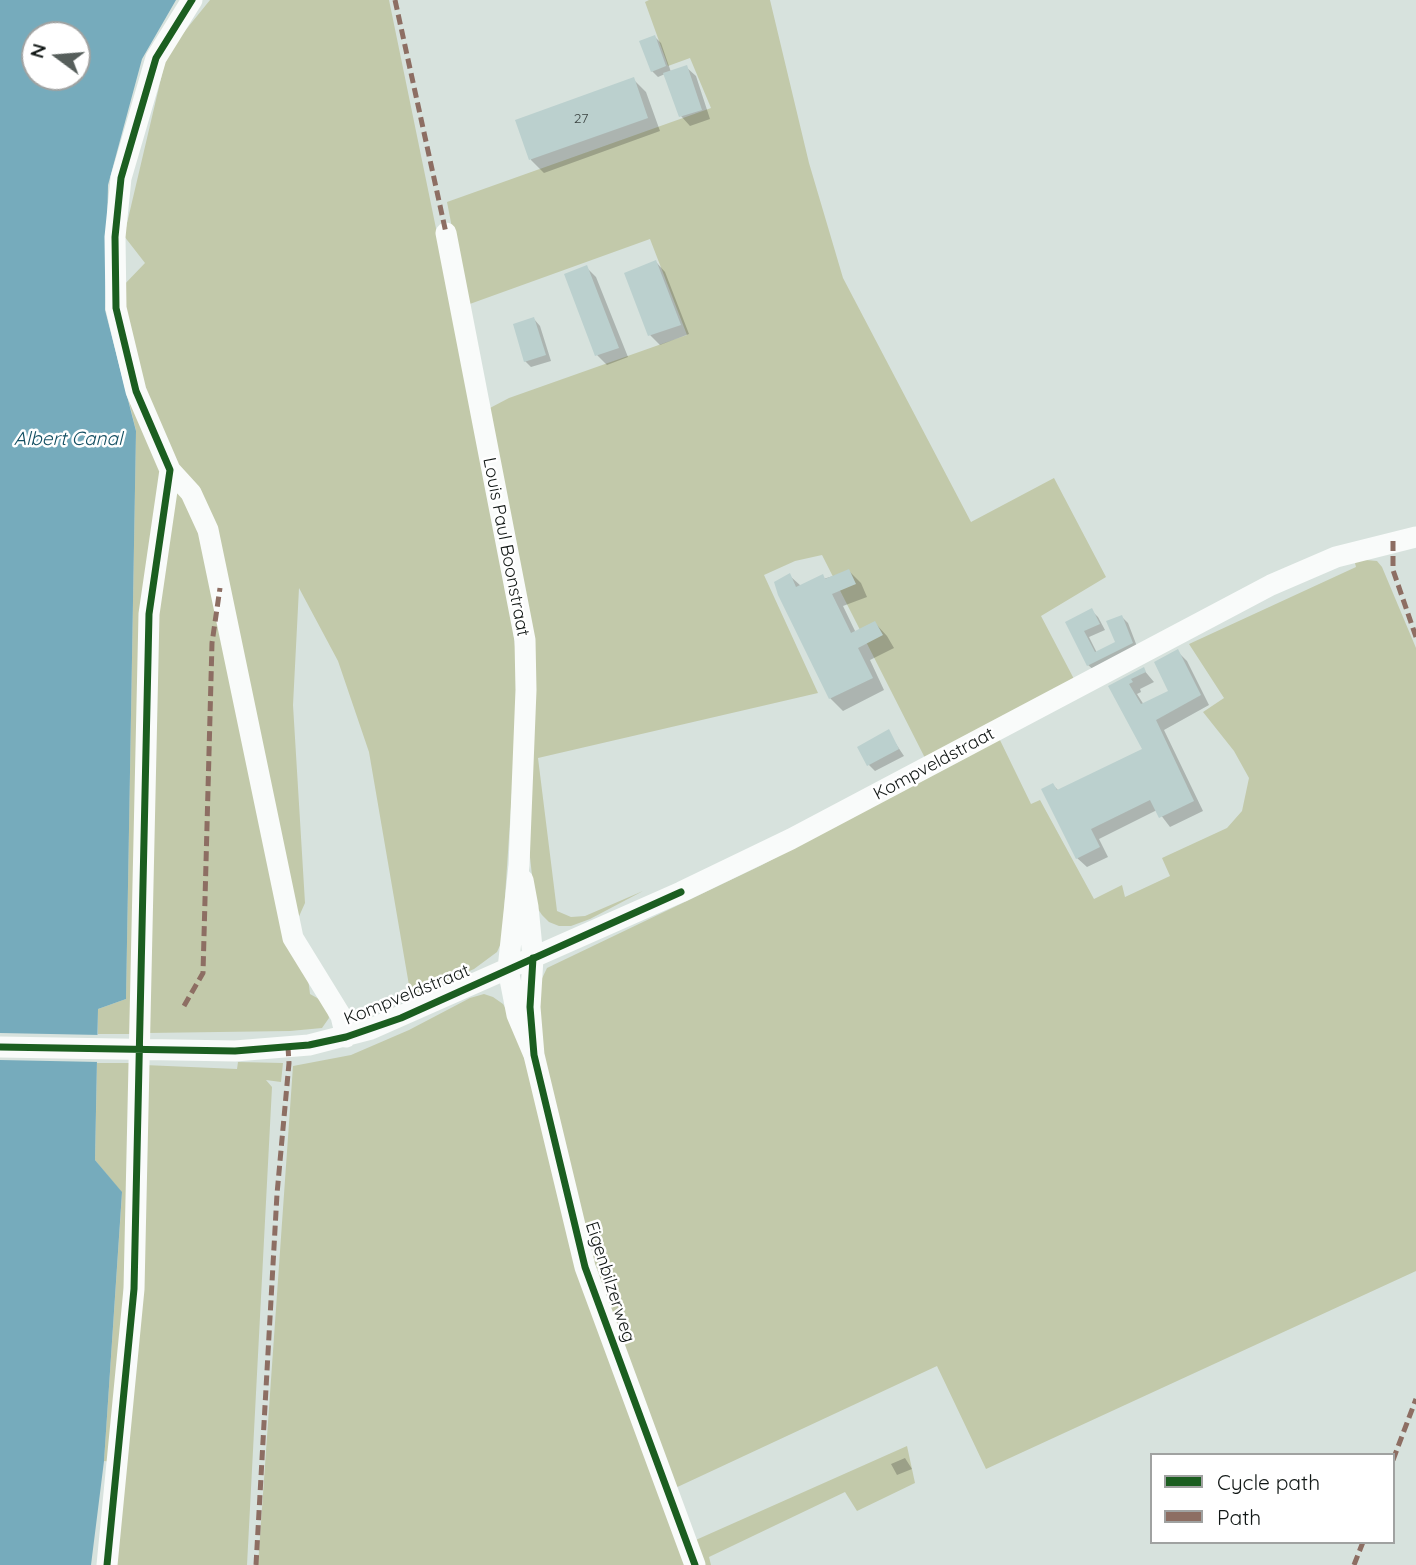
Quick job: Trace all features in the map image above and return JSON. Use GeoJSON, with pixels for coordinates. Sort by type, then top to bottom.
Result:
{"type":"FeatureCollection","features":[{"type":"Feature","properties":{"kind":"street"},"geometry":{"type":"LineString","coordinates":[[192,0],[156,58],[121,178],[115,237],[116,308],[136,391],[170,470],[191,493],[208,530],[293,938],[341,1016],[346,1037]]}},
{"type":"Feature","properties":{"kind":"street","name":"Louis Paul Boonstraat"},"geometry":{"type":"LineString","coordinates":[[446,233],[525,640],[526,690],[519,865],[508,969]]}},
{"type":"Feature","properties":{"kind":"street"},"geometry":{"type":"LineString","coordinates":[[107,1565],[134,1289],[149,614],[170,470]]}},
{"type":"Feature","properties":{"kind":"street","name":"Kompveldstraat"},"geometry":{"type":"LineString","coordinates":[[0,1047],[235,1051],[309,1045],[346,1037],[391,1021],[791,839],[1271,585],[1336,557],[1416,537]]}},
{"type":"Feature","properties":{"kind":"street","name":"Louis Paul Boonstraat"},"geometry":{"type":"LineString","coordinates":[[519,865],[528,906],[533,958]]}},
{"type":"Feature","properties":{"kind":"street","name":"Eigenbilzerweg"},"geometry":{"type":"LineString","coordinates":[[533,958],[530,1007],[534,1055],[585,1267],[695,1565]]}},
{"type":"Feature","properties":{"kind":"street","name":"Eigenbilzerweg"},"geometry":{"type":"LineString","coordinates":[[508,969],[517,1015],[534,1055]]}},
{"type":"Feature","properties":{"kind":"green space"},"geometry":{"type":"Polygon","coordinates":[[[210,0],[389,0],[467,379],[510,603],[520,673],[502,941],[497,952],[474,969],[411,997],[369,752],[338,661],[299,588],[293,705],[305,903],[288,941],[307,970],[310,994],[326,1003],[329,1018],[322,1028],[290,1031],[147,1033],[153,610],[173,500],[137,376],[121,288],[145,263],[124,236],[167,53],[210,0]]]}},
{"type":"Feature","properties":{"kind":"green space"},"geometry":{"type":"Polygon","coordinates":[[[770,0],[809,163],[843,278],[971,522],[1054,478],[1106,577],[1041,616],[1074,679],[925,758],[822,555],[795,561],[764,575],[818,693],[538,758],[557,911],[571,917],[585,916],[643,891],[590,919],[571,926],[559,926],[542,915],[534,894],[529,848],[528,761],[488,409],[509,398],[687,335],[650,239],[467,305],[447,202],[711,108],[690,58],[668,66],[645,2],[770,0]]]}},
{"type":"Feature","properties":{"kind":"green space"},"geometry":{"type":"Polygon","coordinates":[[[126,389],[158,457],[163,481],[131,1034],[98,1034],[98,1009],[126,999],[136,431],[126,389]]]}},
{"type":"Feature","properties":{"kind":"green space"},"geometry":{"type":"Polygon","coordinates":[[[1354,559],[1377,561],[1382,567],[1416,648],[1416,1271],[986,1469],[937,1366],[671,1490],[589,1264],[536,1010],[536,991],[547,968],[762,865],[998,736],[1031,804],[1040,800],[1094,899],[1122,885],[1125,897],[1170,876],[1162,858],[1227,828],[1242,811],[1249,778],[1234,751],[1203,712],[1224,698],[1189,644],[1356,567],[1354,559]]]}},
{"type":"Feature","properties":{"kind":"green space"},"geometry":{"type":"Polygon","coordinates":[[[484,994],[503,1004],[511,1017],[687,1565],[258,1565],[293,1066],[351,1055],[409,1030],[470,998],[484,994]]]}},
{"type":"Feature","properties":{"kind":"green space"},"geometry":{"type":"Polygon","coordinates":[[[238,1062],[283,1063],[281,1082],[266,1080],[272,1087],[247,1565],[116,1565],[144,1065],[237,1069],[238,1062]]]}},
{"type":"Feature","properties":{"kind":"green space"},"geometry":{"type":"Polygon","coordinates":[[[97,1063],[129,1063],[133,1125],[114,1462],[104,1461],[122,1193],[95,1160],[97,1063]]]}},
{"type":"Feature","properties":{"kind":"green space"},"geometry":{"type":"Polygon","coordinates":[[[907,1446],[915,1483],[857,1511],[845,1492],[709,1557],[711,1565],[698,1565],[689,1543],[907,1446]]]}},
{"type":"Feature","properties":{"kind":"water","name":"Albert Canal"},"geometry":{"type":"Polygon","coordinates":[[[0,0],[176,0],[142,59],[108,185],[105,310],[136,431],[126,999],[98,1009],[95,1160],[122,1192],[104,1461],[91,1565],[0,1565],[0,0]]]}},
{"type":"Feature","properties":{"kind":"pier"},"geometry":{"type":"Polygon","coordinates":[[[0,1033],[101,1035],[100,1062],[0,1060],[0,1033]]]}},
{"type":"Feature","properties":{"kind":"building"},"geometry":{"type":"Polygon","coordinates":[[[655,35],[666,66],[651,72],[639,41],[655,35]]]}},
{"type":"Feature","properties":{"kind":"building"},"geometry":{"type":"Polygon","coordinates":[[[687,65],[702,110],[679,117],[663,73],[687,65]]]}},
{"type":"Feature","properties":{"kind":"building"},"geometry":{"type":"Polygon","coordinates":[[[634,77],[648,118],[529,160],[515,120],[634,77]]]}},
{"type":"Feature","properties":{"kind":"building"},"geometry":{"type":"Polygon","coordinates":[[[656,260],[681,325],[648,336],[624,273],[656,260]]]}},
{"type":"Feature","properties":{"kind":"building"},"geometry":{"type":"Polygon","coordinates":[[[587,265],[619,348],[595,356],[564,274],[587,265]]]}},
{"type":"Feature","properties":{"kind":"building"},"geometry":{"type":"Polygon","coordinates":[[[534,317],[546,355],[524,362],[513,324],[534,317]]]}},
{"type":"Feature","properties":{"kind":"building"},"geometry":{"type":"Polygon","coordinates":[[[849,569],[856,584],[832,594],[851,633],[875,621],[883,635],[858,648],[873,678],[829,699],[774,582],[790,573],[796,587],[823,574],[825,579],[849,569]]]}},
{"type":"Feature","properties":{"kind":"building"},"geometry":{"type":"Polygon","coordinates":[[[1092,608],[1100,624],[1084,631],[1095,652],[1115,642],[1106,621],[1122,615],[1133,643],[1087,666],[1065,622],[1092,608]]]}},
{"type":"Feature","properties":{"kind":"building"},"geometry":{"type":"Polygon","coordinates":[[[1178,649],[1201,695],[1156,720],[1194,801],[1159,818],[1150,800],[1091,829],[1100,847],[1076,859],[1041,789],[1053,783],[1057,790],[1142,749],[1108,686],[1144,667],[1146,672],[1131,679],[1133,682],[1129,684],[1141,704],[1168,691],[1154,662],[1178,649]]]}},
{"type":"Feature","properties":{"kind":"building"},"geometry":{"type":"Polygon","coordinates":[[[889,729],[899,749],[867,766],[857,747],[889,729]]]}},
{"type":"Feature","properties":{"kind":"marked path"},"geometry":{"type":"LineString","coordinates":[[395,0],[446,233]]}},
{"type":"Feature","properties":{"kind":"marked path"},"geometry":{"type":"LineString","coordinates":[[1393,541],[1393,570],[1416,637]]}},
{"type":"Feature","properties":{"kind":"marked path"},"geometry":{"type":"LineString","coordinates":[[184,1006],[203,973],[212,643],[220,588]]}},
{"type":"Feature","properties":{"kind":"marked path"},"geometry":{"type":"LineString","coordinates":[[256,1565],[288,1047]]}},
{"type":"Feature","properties":{"kind":"marked path"},"geometry":{"type":"LineString","coordinates":[[1395,1455],[1416,1399]]}},
{"type":"Feature","properties":{"kind":"marked path"},"geometry":{"type":"LineString","coordinates":[[1354,1565],[1362,1544]]}},
{"type":"Feature","properties":{"kind":"cycle path"},"geometry":{"type":"LineString","coordinates":[[107,1565],[134,1289],[149,614],[170,470],[136,391],[116,308],[115,237],[121,178],[156,58],[192,0]]}},
{"type":"Feature","properties":{"kind":"cycle path"},"geometry":{"type":"LineString","coordinates":[[0,1047],[235,1051],[309,1045],[346,1037],[401,1018],[681,892]]}},
{"type":"Feature","properties":{"kind":"cycle path"},"geometry":{"type":"LineString","coordinates":[[533,958],[530,1007],[534,1055],[585,1267],[695,1565]]}}]}
